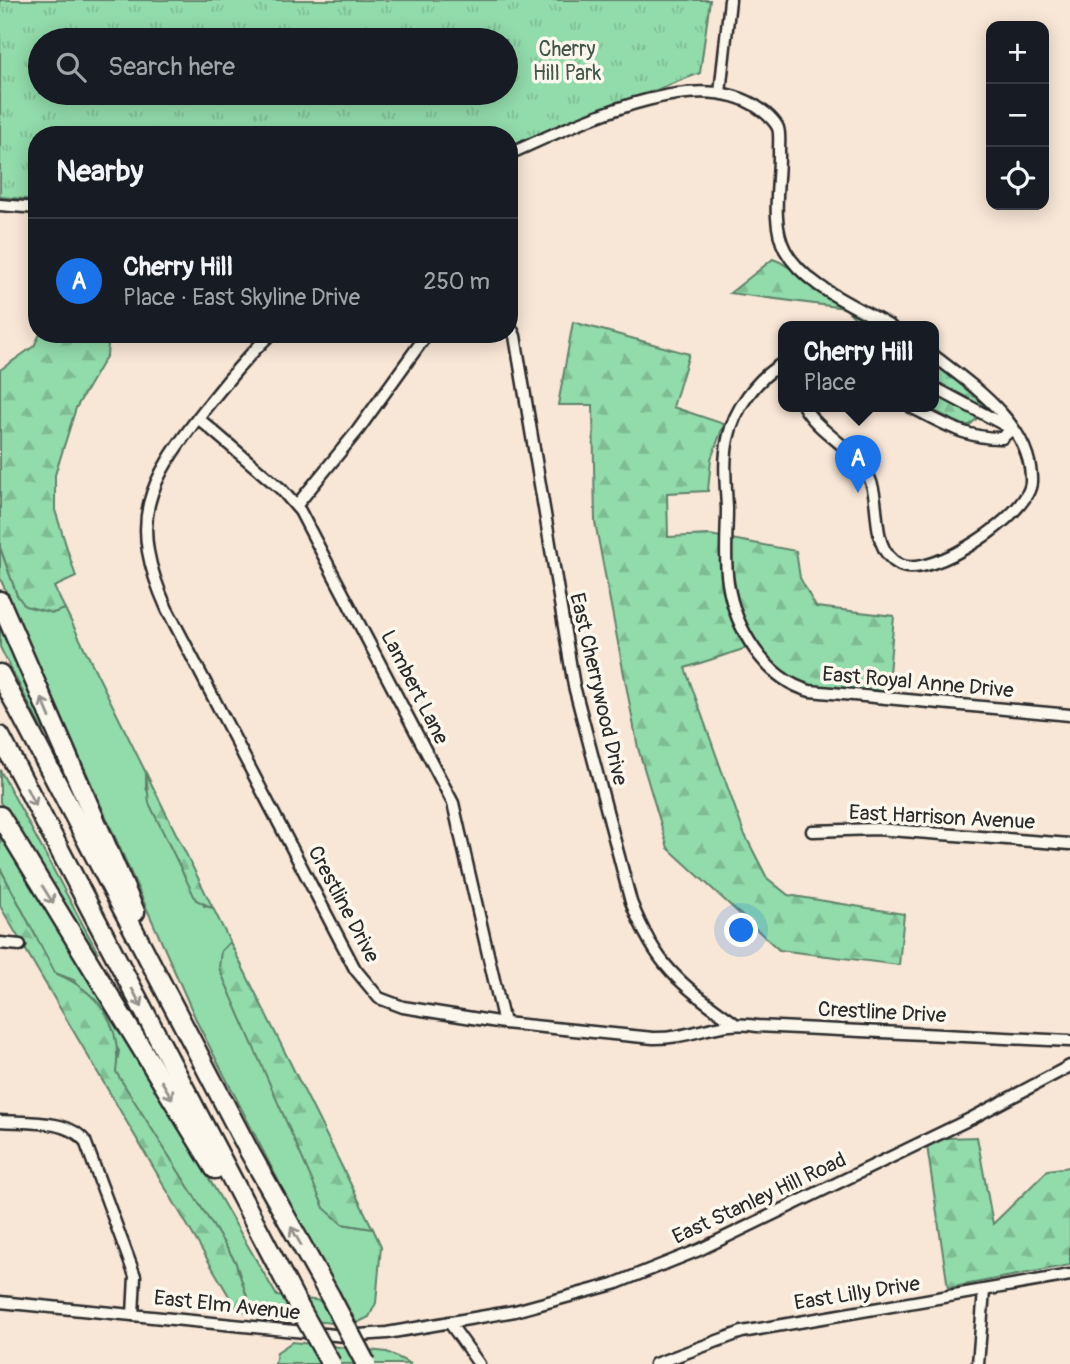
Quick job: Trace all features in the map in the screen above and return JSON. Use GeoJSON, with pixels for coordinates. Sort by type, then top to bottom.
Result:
{"type":"FeatureCollection","features":[{"type":"Feature","properties":{"kind":"highway"},"geometry":{"type":"LineString","coordinates":[[0,601],[179,1019]]}},
{"type":"Feature","properties":{"kind":"highway"},"geometry":{"type":"LineString","coordinates":[[0,674],[179,1019],[366,1364]]}},
{"type":"Feature","properties":{"kind":"highway"},"geometry":{"type":"LineString","coordinates":[[0,736],[331,1364]]}},
{"type":"Feature","properties":{"kind":"highway"},"geometry":{"type":"LineString","coordinates":[[0,816],[235,1203],[278,1267]]}},
{"type":"Feature","properties":{"kind":"street"},"geometry":{"type":"LineString","coordinates":[[720,93],[730,0]]}},
{"type":"Feature","properties":{"kind":"street"},"geometry":{"type":"LineString","coordinates":[[518,151],[643,103],[691,92],[720,93],[750,101],[766,113],[778,129],[778,215],[783,247],[794,263],[811,278],[881,321]]}},
{"type":"Feature","properties":{"kind":"street"},"geometry":{"type":"LineString","coordinates":[[0,205],[28,207]]}},
{"type":"Feature","properties":{"kind":"street","name":"Crestline Drive"},"geometry":{"type":"LineString","coordinates":[[262,343],[232,375],[163,467],[148,506],[147,550],[167,609],[363,981],[379,998],[392,1004],[504,1023],[676,1038],[733,1022],[757,1026],[1066,1041]]}},
{"type":"Feature","properties":{"kind":"street"},"geometry":{"type":"LineString","coordinates":[[296,506],[358,430],[421,343]]}},
{"type":"Feature","properties":{"kind":"street","name":"East Cherrywood Drive"},"geometry":{"type":"LineString","coordinates":[[516,343],[574,686],[631,902],[661,963],[689,990],[733,1022]]}},
{"type":"Feature","properties":{"kind":"street"},"geometry":{"type":"LineString","coordinates":[[809,412],[864,467],[875,495],[878,528],[888,554],[901,565],[912,567],[937,562],[979,539],[1017,511],[1029,495],[1029,467],[1007,417],[939,359]]}},
{"type":"Feature","properties":{"kind":"street","name":"East Royal Anne Drive"},"geometry":{"type":"LineString","coordinates":[[778,367],[754,387],[742,406],[730,431],[726,458],[728,582],[733,606],[760,657],[779,678],[810,691],[1070,715]]}},
{"type":"Feature","properties":{"kind":"street"},"geometry":{"type":"LineString","coordinates":[[939,390],[1012,429]]}},
{"type":"Feature","properties":{"kind":"street"},"geometry":{"type":"LineString","coordinates":[[920,412],[954,430],[979,437],[1002,438],[1012,429]]}},
{"type":"Feature","properties":{"kind":"street","name":"Lambert Lane"},"geometry":{"type":"LineString","coordinates":[[198,418],[281,489],[296,506],[453,803],[504,1023]]}},
{"type":"Feature","properties":{"kind":"street","name":"East Harrison Avenue"},"geometry":{"type":"LineString","coordinates":[[812,831],[877,829],[1070,844]]}},
{"type":"Feature","properties":{"kind":"street"},"geometry":{"type":"LineString","coordinates":[[0,943],[20,945]]}},
{"type":"Feature","properties":{"kind":"street","name":"East Stanley Hill Road"},"geometry":{"type":"LineString","coordinates":[[449,1322],[566,1299],[699,1250],[972,1118],[1070,1066]]}},
{"type":"Feature","properties":{"kind":"street"},"geometry":{"type":"LineString","coordinates":[[0,1121],[64,1128],[80,1135],[89,1149],[135,1276],[133,1315]]}},
{"type":"Feature","properties":{"kind":"street","name":"East Lilly Drive"},"geometry":{"type":"LineString","coordinates":[[655,1364],[742,1332],[1070,1275]]}},
{"type":"Feature","properties":{"kind":"street"},"geometry":{"type":"LineString","coordinates":[[978,1364],[984,1291]]}},
{"type":"Feature","properties":{"kind":"street","name":"East Elm Avenue"},"geometry":{"type":"LineString","coordinates":[[0,1302],[345,1336],[387,1333],[449,1322]]}},
{"type":"Feature","properties":{"kind":"street"},"geometry":{"type":"LineString","coordinates":[[449,1322],[479,1364]]}},
{"type":"Feature","properties":{"kind":"green space","name":"Cherry Hill Park"},"geometry":{"type":"Polygon","coordinates":[[[0,0],[710,0],[700,73],[518,144],[518,126],[28,126],[28,199],[0,197],[0,0]]]}},
{"type":"Feature","properties":{"kind":"green space"},"geometry":{"type":"Polygon","coordinates":[[[773,259],[873,321],[858,321],[845,308],[730,293],[773,259]]]}},
{"type":"Feature","properties":{"kind":"green space"},"geometry":{"type":"Polygon","coordinates":[[[573,322],[689,354],[673,407],[724,424],[711,459],[708,491],[667,493],[668,537],[710,535],[796,551],[800,578],[816,607],[894,616],[887,696],[831,690],[798,681],[782,673],[768,661],[756,645],[685,668],[744,833],[767,878],[788,895],[904,914],[899,965],[779,950],[668,848],[638,748],[595,522],[593,405],[558,405],[573,322]]]}},
{"type":"Feature","properties":{"kind":"green space"},"geometry":{"type":"Polygon","coordinates":[[[36,343],[108,343],[107,355],[76,408],[55,475],[55,510],[76,577],[54,587],[65,609],[53,613],[25,606],[17,595],[0,547],[0,370],[36,343]]]}},
{"type":"Feature","properties":{"kind":"green space"},"geometry":{"type":"Polygon","coordinates":[[[939,364],[957,376],[988,408],[970,425],[963,425],[936,412],[939,412],[939,364]]]}},
{"type":"Feature","properties":{"kind":"green space"},"geometry":{"type":"Polygon","coordinates":[[[0,547],[17,595],[53,613],[65,609],[146,773],[146,788],[204,906],[213,908],[230,942],[221,951],[342,1224],[373,1229],[381,1246],[376,1303],[369,1317],[353,1325],[253,1315],[235,1261],[115,1072],[119,1051],[74,980],[55,973],[0,868],[0,828],[124,1032],[277,1296],[341,1303],[198,1024],[0,578],[0,547]]]}},
{"type":"Feature","properties":{"kind":"green space"},"geometry":{"type":"Polygon","coordinates":[[[0,620],[50,737],[41,728],[0,647],[0,620]]]}},
{"type":"Feature","properties":{"kind":"green space"},"geometry":{"type":"Polygon","coordinates":[[[0,770],[98,953],[89,946],[0,802],[0,770]]]}},
{"type":"Feature","properties":{"kind":"green space"},"geometry":{"type":"Polygon","coordinates":[[[146,773],[213,908],[196,900],[149,803],[146,773]]]}},
{"type":"Feature","properties":{"kind":"green space"},"geometry":{"type":"Polygon","coordinates":[[[0,868],[55,973],[84,989],[104,1011],[115,1039],[116,1072],[235,1261],[253,1315],[236,1308],[0,906],[0,868]]]}},
{"type":"Feature","properties":{"kind":"green space"},"geometry":{"type":"Polygon","coordinates":[[[230,942],[373,1229],[342,1224],[324,1208],[219,968],[221,951],[230,942]]]}},
{"type":"Feature","properties":{"kind":"green space"},"geometry":{"type":"Polygon","coordinates":[[[977,1137],[993,1224],[1048,1170],[1070,1167],[1070,1265],[948,1288],[927,1146],[946,1138],[977,1137]]]}},
{"type":"Feature","properties":{"kind":"green space"},"geometry":{"type":"Polygon","coordinates":[[[292,1342],[387,1352],[411,1364],[275,1364],[277,1352],[292,1342]]]}},
{"type":"Feature","properties":{"kind":"place","name":"Cherry Hill"},"geometry":{"type":"Point","coordinates":[858,493]}}]}
